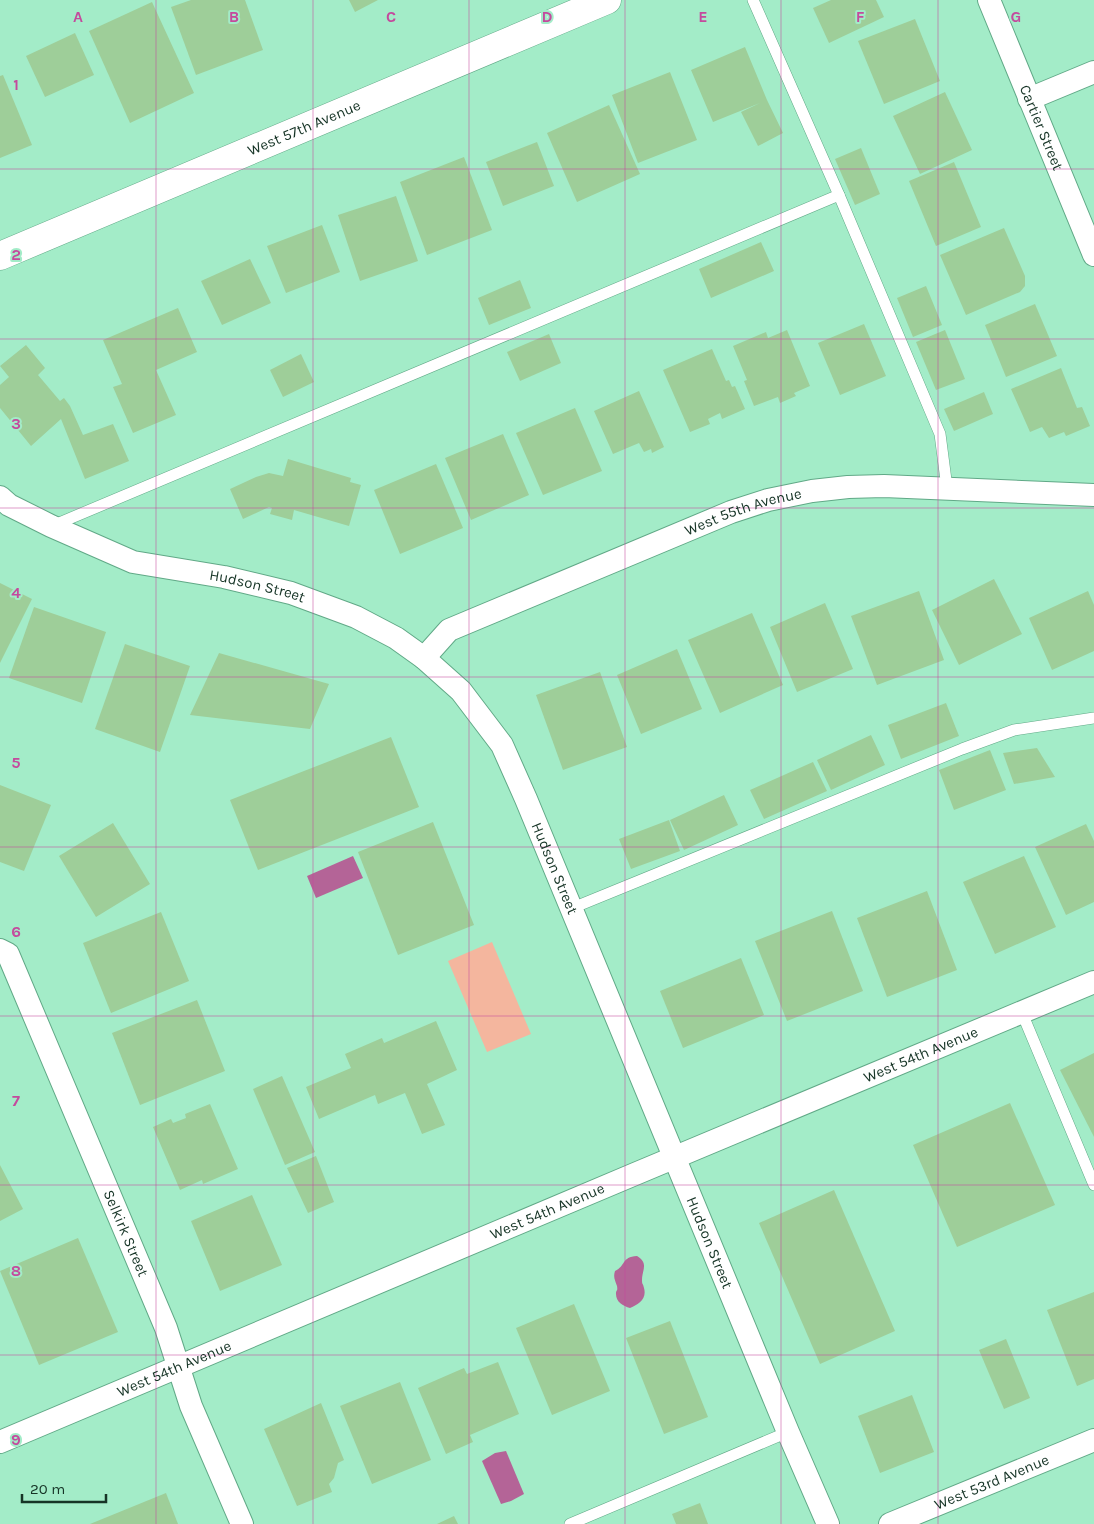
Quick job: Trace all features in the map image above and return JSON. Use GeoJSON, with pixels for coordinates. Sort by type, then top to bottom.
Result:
{"type":"FeatureCollection","features":[{"type":"Feature","properties":{"kind":"street","name":"West 57th Avenue"},"geometry":{"type":"LineString","coordinates":[[0,256],[607,0]]}},
{"type":"Feature","properties":{"kind":"street","name":"Cartier Street"},"geometry":{"type":"LineString","coordinates":[[989,0],[1094,255]]}},
{"type":"Feature","properties":{"kind":"street"},"geometry":{"type":"LineString","coordinates":[[1029,99],[1094,72]]}},
{"type":"Feature","properties":{"kind":"street","name":"West 55th Avenue"},"geometry":{"type":"LineString","coordinates":[[424,658],[449,630],[731,512],[768,500],[812,491],[884,486],[1094,495]]}},
{"type":"Feature","properties":{"kind":"street","name":"Hudson Street"},"geometry":{"type":"LineString","coordinates":[[0,497],[9,505],[50,526],[133,562],[224,576],[291,593],[356,617],[396,638],[424,658],[461,691],[502,745],[828,1524]]}},
{"type":"Feature","properties":{"kind":"street","name":"Selkirk Street"},"geometry":{"type":"LineString","coordinates":[[0,950],[8,954],[166,1328],[191,1406],[242,1524]]}},
{"type":"Feature","properties":{"kind":"street","name":"West 54th Avenue"},"geometry":{"type":"LineString","coordinates":[[0,1442],[1094,982]]}},
{"type":"Feature","properties":{"kind":"street","name":"West 53rd Avenue"},"geometry":{"type":"LineString","coordinates":[[890,1524],[1094,1440]]}},
{"type":"Feature","properties":{"kind":"lane"},"geometry":{"type":"LineString","coordinates":[[753,0],[839,195],[940,434],[947,488]]}},
{"type":"Feature","properties":{"kind":"lane"},"geometry":{"type":"LineString","coordinates":[[50,526],[839,195]]}},
{"type":"Feature","properties":{"kind":"lane"},"geometry":{"type":"LineString","coordinates":[[570,909],[997,736],[1014,730],[1094,718]]}},
{"type":"Feature","properties":{"kind":"lane"},"geometry":{"type":"LineString","coordinates":[[1022,1012],[1094,1186]]}},
{"type":"Feature","properties":{"kind":"lane"},"geometry":{"type":"LineString","coordinates":[[570,1524],[788,1432]]}},
{"type":"Feature","properties":{"kind":"shaded area"},"geometry":{"type":"Polygon","coordinates":[[[353,856],[363,878],[316,898],[307,876],[353,856]]]}},
{"type":"Feature","properties":{"kind":"shaded area"},"geometry":{"type":"Polygon","coordinates":[[[492,942],[531,1034],[487,1052],[448,961],[492,942]]]}},
{"type":"Feature","properties":{"kind":"shaded area"},"geometry":{"type":"Polygon","coordinates":[[[637,1256],[644,1264],[642,1283],[645,1292],[639,1303],[630,1308],[622,1305],[617,1299],[614,1273],[628,1258],[637,1256]]]}},
{"type":"Feature","properties":{"kind":"shaded area"},"geometry":{"type":"Polygon","coordinates":[[[506,1451],[524,1494],[501,1504],[482,1461],[495,1453],[506,1451]]]}},
{"type":"Feature","properties":{"kind":"building"},"geometry":{"type":"Polygon","coordinates":[[[191,0],[245,0],[263,50],[196,75],[171,7],[191,0]]]}},
{"type":"Feature","properties":{"kind":"building"},"geometry":{"type":"Polygon","coordinates":[[[349,0],[378,0],[355,12],[349,0]]]}},
{"type":"Feature","properties":{"kind":"building"},"geometry":{"type":"Polygon","coordinates":[[[831,0],[876,0],[884,17],[829,43],[813,8],[831,0]]]}},
{"type":"Feature","properties":{"kind":"building"},"geometry":{"type":"Polygon","coordinates":[[[152,2],[194,93],[130,123],[89,31],[152,2]]]}},
{"type":"Feature","properties":{"kind":"building"},"geometry":{"type":"Polygon","coordinates":[[[915,19],[940,81],[884,104],[858,41],[915,19]]]}},
{"type":"Feature","properties":{"kind":"building"},"geometry":{"type":"Polygon","coordinates":[[[75,33],[94,75],[45,97],[26,56],[75,33]]]}},
{"type":"Feature","properties":{"kind":"building"},"geometry":{"type":"Polygon","coordinates":[[[745,47],[783,133],[758,146],[741,112],[760,103],[713,122],[691,70],[745,47]]]}},
{"type":"Feature","properties":{"kind":"building"},"geometry":{"type":"Polygon","coordinates":[[[670,72],[697,140],[638,163],[612,95],[670,72]]]}},
{"type":"Feature","properties":{"kind":"building"},"geometry":{"type":"Polygon","coordinates":[[[3,75],[32,145],[0,158],[0,76],[3,75]]]}},
{"type":"Feature","properties":{"kind":"building"},"geometry":{"type":"Polygon","coordinates":[[[945,92],[972,150],[920,174],[893,116],[945,92]]]}},
{"type":"Feature","properties":{"kind":"building"},"geometry":{"type":"Polygon","coordinates":[[[609,105],[640,174],[577,202],[547,133],[609,105]]]}},
{"type":"Feature","properties":{"kind":"building"},"geometry":{"type":"Polygon","coordinates":[[[537,142],[554,186],[503,206],[486,162],[537,142]]]}},
{"type":"Feature","properties":{"kind":"building"},"geometry":{"type":"Polygon","coordinates":[[[861,148],[880,194],[855,205],[835,159],[861,148]]]}},
{"type":"Feature","properties":{"kind":"building"},"geometry":{"type":"Polygon","coordinates":[[[464,157],[492,230],[427,255],[400,182],[464,157]]]}},
{"type":"Feature","properties":{"kind":"building"},"geometry":{"type":"Polygon","coordinates":[[[954,162],[981,227],[936,246],[909,181],[954,162]]]}},
{"type":"Feature","properties":{"kind":"building"},"geometry":{"type":"Polygon","coordinates":[[[396,196],[418,261],[360,281],[338,215],[396,196]]]}},
{"type":"Feature","properties":{"kind":"building"},"geometry":{"type":"Polygon","coordinates":[[[322,225],[340,272],[286,293],[267,246],[322,225]]]}},
{"type":"Feature","properties":{"kind":"building"},"geometry":{"type":"Polygon","coordinates":[[[1004,228],[1025,276],[1025,286],[1020,292],[966,315],[940,255],[1004,228]]]}},
{"type":"Feature","properties":{"kind":"building"},"geometry":{"type":"Polygon","coordinates":[[[761,242],[774,271],[711,298],[699,269],[761,242]]]}},
{"type":"Feature","properties":{"kind":"building"},"geometry":{"type":"Polygon","coordinates":[[[250,259],[271,303],[222,325],[201,281],[250,259]]]}},
{"type":"Feature","properties":{"kind":"building"},"geometry":{"type":"Polygon","coordinates":[[[520,280],[531,308],[489,325],[478,298],[520,280]]]}},
{"type":"Feature","properties":{"kind":"building"},"geometry":{"type":"Polygon","coordinates":[[[926,286],[942,325],[913,337],[897,298],[926,286]]]}},
{"type":"Feature","properties":{"kind":"building"},"geometry":{"type":"Polygon","coordinates":[[[1035,304],[1057,356],[1006,377],[985,325],[1035,304]]]}},
{"type":"Feature","properties":{"kind":"building"},"geometry":{"type":"Polygon","coordinates":[[[178,308],[197,352],[156,370],[176,415],[133,433],[113,387],[122,384],[103,340],[178,308]]]}},
{"type":"Feature","properties":{"kind":"building"},"geometry":{"type":"Polygon","coordinates":[[[864,324],[886,376],[840,395],[818,343],[864,324]]]}},
{"type":"Feature","properties":{"kind":"building"},"geometry":{"type":"Polygon","coordinates":[[[787,330],[810,386],[794,393],[796,396],[780,403],[778,397],[754,406],[744,381],[747,380],[733,346],[766,332],[768,338],[787,330]]]}},
{"type":"Feature","properties":{"kind":"building"},"geometry":{"type":"Polygon","coordinates":[[[945,330],[965,379],[936,390],[916,342],[945,330]]]}},
{"type":"Feature","properties":{"kind":"building"},"geometry":{"type":"Polygon","coordinates":[[[549,334],[561,363],[520,381],[507,352],[549,334]]]}},
{"type":"Feature","properties":{"kind":"building"},"geometry":{"type":"Polygon","coordinates":[[[26,345],[45,368],[38,375],[60,401],[64,398],[70,406],[83,435],[113,424],[129,461],[85,479],[61,419],[31,446],[0,408],[0,385],[9,377],[0,366],[26,345]]]}},
{"type":"Feature","properties":{"kind":"building"},"geometry":{"type":"Polygon","coordinates":[[[712,349],[726,381],[729,380],[732,387],[735,386],[745,409],[722,419],[720,413],[708,419],[710,424],[690,432],[663,370],[712,349]]]}},
{"type":"Feature","properties":{"kind":"building"},"geometry":{"type":"Polygon","coordinates":[[[301,354],[314,382],[283,397],[270,370],[301,354]]]}},
{"type":"Feature","properties":{"kind":"building"},"geometry":{"type":"Polygon","coordinates":[[[1061,368],[1077,408],[1082,407],[1090,426],[1066,436],[1064,432],[1049,438],[1042,427],[1030,432],[1011,389],[1061,368]]]}},
{"type":"Feature","properties":{"kind":"building"},"geometry":{"type":"Polygon","coordinates":[[[639,391],[664,447],[652,453],[651,449],[644,452],[639,443],[613,454],[594,411],[639,391]]]}},
{"type":"Feature","properties":{"kind":"building"},"geometry":{"type":"Polygon","coordinates":[[[984,392],[993,414],[954,431],[944,409],[984,392]]]}},
{"type":"Feature","properties":{"kind":"building"},"geometry":{"type":"Polygon","coordinates":[[[575,408],[602,471],[543,495],[516,433],[575,408]]]}},
{"type":"Feature","properties":{"kind":"building"},"geometry":{"type":"Polygon","coordinates":[[[503,434],[529,495],[471,520],[445,458],[503,434]]]}},
{"type":"Feature","properties":{"kind":"building"},"geometry":{"type":"Polygon","coordinates":[[[288,459],[351,478],[350,482],[361,485],[349,526],[294,510],[292,520],[270,514],[272,508],[269,507],[243,519],[230,489],[269,473],[283,476],[288,459]]]}},
{"type":"Feature","properties":{"kind":"building"},"geometry":{"type":"Polygon","coordinates":[[[436,464],[463,528],[400,554],[374,490],[436,464]]]}},
{"type":"Feature","properties":{"kind":"building"},"geometry":{"type":"Polygon","coordinates":[[[994,579],[1022,634],[959,665],[932,610],[994,579]]]}},
{"type":"Feature","properties":{"kind":"building"},"geometry":{"type":"Polygon","coordinates":[[[0,583],[32,599],[0,663],[0,583]]]}},
{"type":"Feature","properties":{"kind":"building"},"geometry":{"type":"Polygon","coordinates":[[[919,591],[944,660],[877,685],[851,616],[919,591]]]}},
{"type":"Feature","properties":{"kind":"building"},"geometry":{"type":"Polygon","coordinates":[[[1088,591],[1094,605],[1094,651],[1052,670],[1029,618],[1088,591]]]}},
{"type":"Feature","properties":{"kind":"building"},"geometry":{"type":"Polygon","coordinates":[[[825,603],[853,669],[797,692],[770,627],[825,603]]]}},
{"type":"Feature","properties":{"kind":"building"},"geometry":{"type":"Polygon","coordinates":[[[34,607],[106,632],[82,703],[9,678],[34,607]]]}},
{"type":"Feature","properties":{"kind":"building"},"geometry":{"type":"Polygon","coordinates":[[[752,613],[783,685],[720,713],[688,640],[752,613]]]}},
{"type":"Feature","properties":{"kind":"building"},"geometry":{"type":"Polygon","coordinates":[[[125,644],[190,666],[160,752],[95,729],[125,644]]]}},
{"type":"Feature","properties":{"kind":"building"},"geometry":{"type":"Polygon","coordinates":[[[677,649],[702,709],[641,734],[617,675],[677,649]]]}},
{"type":"Feature","properties":{"kind":"building"},"geometry":{"type":"Polygon","coordinates":[[[219,653],[329,684],[310,729],[190,715],[219,653]]]}},
{"type":"Feature","properties":{"kind":"building"},"geometry":{"type":"Polygon","coordinates":[[[600,672],[627,747],[563,770],[536,695],[600,672]]]}},
{"type":"Feature","properties":{"kind":"building"},"geometry":{"type":"Polygon","coordinates":[[[946,703],[959,736],[901,759],[888,725],[946,703]]]}},
{"type":"Feature","properties":{"kind":"building"},"geometry":{"type":"Polygon","coordinates":[[[871,735],[885,765],[831,790],[817,760],[871,735]]]}},
{"type":"Feature","properties":{"kind":"building"},"geometry":{"type":"Polygon","coordinates":[[[391,737],[419,807],[258,870],[230,800],[391,737]]]}},
{"type":"Feature","properties":{"kind":"building"},"geometry":{"type":"Polygon","coordinates":[[[1037,748],[1055,777],[1014,784],[1003,753],[1037,748]]]}},
{"type":"Feature","properties":{"kind":"building"},"geometry":{"type":"Polygon","coordinates":[[[990,750],[1006,790],[954,810],[939,770],[990,750]]]}},
{"type":"Feature","properties":{"kind":"building"},"geometry":{"type":"Polygon","coordinates":[[[813,762],[827,791],[764,819],[750,790],[813,762]]]}},
{"type":"Feature","properties":{"kind":"building"},"geometry":{"type":"Polygon","coordinates":[[[0,785],[51,805],[24,871],[0,862],[0,785]]]}},
{"type":"Feature","properties":{"kind":"building"},"geometry":{"type":"Polygon","coordinates":[[[724,795],[738,825],[684,850],[670,820],[724,795]]]}},
{"type":"Feature","properties":{"kind":"building"},"geometry":{"type":"Polygon","coordinates":[[[669,820],[680,851],[631,869],[619,839],[669,820]]]}},
{"type":"Feature","properties":{"kind":"building"},"geometry":{"type":"Polygon","coordinates":[[[433,822],[474,925],[398,955],[358,852],[433,822]]]}},
{"type":"Feature","properties":{"kind":"building"},"geometry":{"type":"Polygon","coordinates":[[[113,823],[150,884],[96,917],[59,856],[113,823]]]}},
{"type":"Feature","properties":{"kind":"building"},"geometry":{"type":"Polygon","coordinates":[[[1086,824],[1094,841],[1094,902],[1066,915],[1035,847],[1086,824]]]}},
{"type":"Feature","properties":{"kind":"building"},"geometry":{"type":"Polygon","coordinates":[[[1024,856],[1056,927],[995,954],[963,882],[1024,856]]]}},
{"type":"Feature","properties":{"kind":"building"},"geometry":{"type":"Polygon","coordinates":[[[927,891],[957,970],[887,997],[857,918],[927,891]]]}},
{"type":"Feature","properties":{"kind":"building"},"geometry":{"type":"Polygon","coordinates":[[[832,911],[863,991],[787,1021],[755,941],[832,911]]]}},
{"type":"Feature","properties":{"kind":"building"},"geometry":{"type":"Polygon","coordinates":[[[161,912],[189,981],[111,1013],[83,943],[161,912]]]}},
{"type":"Feature","properties":{"kind":"building"},"geometry":{"type":"Polygon","coordinates":[[[741,958],[764,1015],[683,1048],[660,991],[741,958]]]}},
{"type":"Feature","properties":{"kind":"building"},"geometry":{"type":"Polygon","coordinates":[[[197,1000],[225,1071],[140,1105],[112,1033],[197,1000]]]}},
{"type":"Feature","properties":{"kind":"building"},"geometry":{"type":"Polygon","coordinates":[[[436,1021],[457,1070],[427,1084],[445,1125],[422,1134],[405,1093],[378,1104],[375,1095],[319,1119],[306,1087],[351,1068],[345,1054],[382,1038],[384,1043],[436,1021]]]}},
{"type":"Feature","properties":{"kind":"building"},"geometry":{"type":"Polygon","coordinates":[[[1094,1053],[1094,1137],[1060,1070],[1094,1053]]]}},
{"type":"Feature","properties":{"kind":"building"},"geometry":{"type":"Polygon","coordinates":[[[282,1076],[315,1152],[285,1165],[253,1089],[282,1076]]]}},
{"type":"Feature","properties":{"kind":"building"},"geometry":{"type":"Polygon","coordinates":[[[1010,1103],[1055,1205],[957,1247],[913,1145],[1010,1103]]]}},
{"type":"Feature","properties":{"kind":"building"},"geometry":{"type":"Polygon","coordinates":[[[210,1104],[238,1169],[203,1184],[202,1180],[180,1190],[153,1127],[171,1119],[173,1123],[186,1118],[185,1114],[210,1104]]]}},
{"type":"Feature","properties":{"kind":"building"},"geometry":{"type":"Polygon","coordinates":[[[316,1156],[334,1202],[308,1213],[287,1168],[316,1156]]]}},
{"type":"Feature","properties":{"kind":"building"},"geometry":{"type":"Polygon","coordinates":[[[0,1165],[23,1209],[0,1221],[0,1165]]]}},
{"type":"Feature","properties":{"kind":"building"},"geometry":{"type":"Polygon","coordinates":[[[834,1190],[895,1331],[820,1364],[759,1223],[834,1190]]]}},
{"type":"Feature","properties":{"kind":"building"},"geometry":{"type":"Polygon","coordinates":[[[252,1195],[282,1265],[220,1291],[191,1221],[252,1195]]]}},
{"type":"Feature","properties":{"kind":"building"},"geometry":{"type":"Polygon","coordinates":[[[78,1238],[118,1332],[39,1365],[0,1271],[78,1238]]]}},
{"type":"Feature","properties":{"kind":"building"},"geometry":{"type":"Polygon","coordinates":[[[1094,1292],[1094,1379],[1077,1386],[1047,1310],[1094,1292]]]}},
{"type":"Feature","properties":{"kind":"building"},"geometry":{"type":"Polygon","coordinates":[[[574,1304],[610,1391],[552,1415],[516,1328],[574,1304]]]}},
{"type":"Feature","properties":{"kind":"building"},"geometry":{"type":"Polygon","coordinates":[[[670,1321],[708,1417],[664,1434],[626,1338],[670,1321]]]}},
{"type":"Feature","properties":{"kind":"building"},"geometry":{"type":"Polygon","coordinates":[[[1006,1339],[1030,1398],[1004,1409],[979,1350],[1006,1339]]]}},
{"type":"Feature","properties":{"kind":"building"},"geometry":{"type":"Polygon","coordinates":[[[498,1362],[519,1414],[470,1435],[473,1442],[446,1454],[418,1388],[464,1368],[467,1374],[498,1362]]]}},
{"type":"Feature","properties":{"kind":"building"},"geometry":{"type":"Polygon","coordinates":[[[400,1382],[431,1460],[372,1484],[340,1406],[400,1382]]]}},
{"type":"Feature","properties":{"kind":"building"},"geometry":{"type":"Polygon","coordinates":[[[912,1395],[934,1452],[880,1473],[858,1416],[912,1395]]]}},
{"type":"Feature","properties":{"kind":"building"},"geometry":{"type":"Polygon","coordinates":[[[321,1403],[344,1460],[338,1463],[334,1478],[329,1484],[332,1492],[297,1506],[264,1429],[321,1403]]]}},
{"type":"Feature","properties":{"kind":"building"},"geometry":{"type":"Polygon","coordinates":[[[166,1493],[178,1524],[90,1524],[166,1493]]]}},
{"type":"Feature","properties":{"kind":"building"},"geometry":{"type":"Polygon","coordinates":[[[700,1503],[708,1524],[676,1524],[672,1514],[700,1503]]]}},
{"type":"Feature","properties":{"kind":"building"},"geometry":{"type":"Polygon","coordinates":[[[454,1516],[458,1524],[437,1524],[454,1516]]]}}]}
